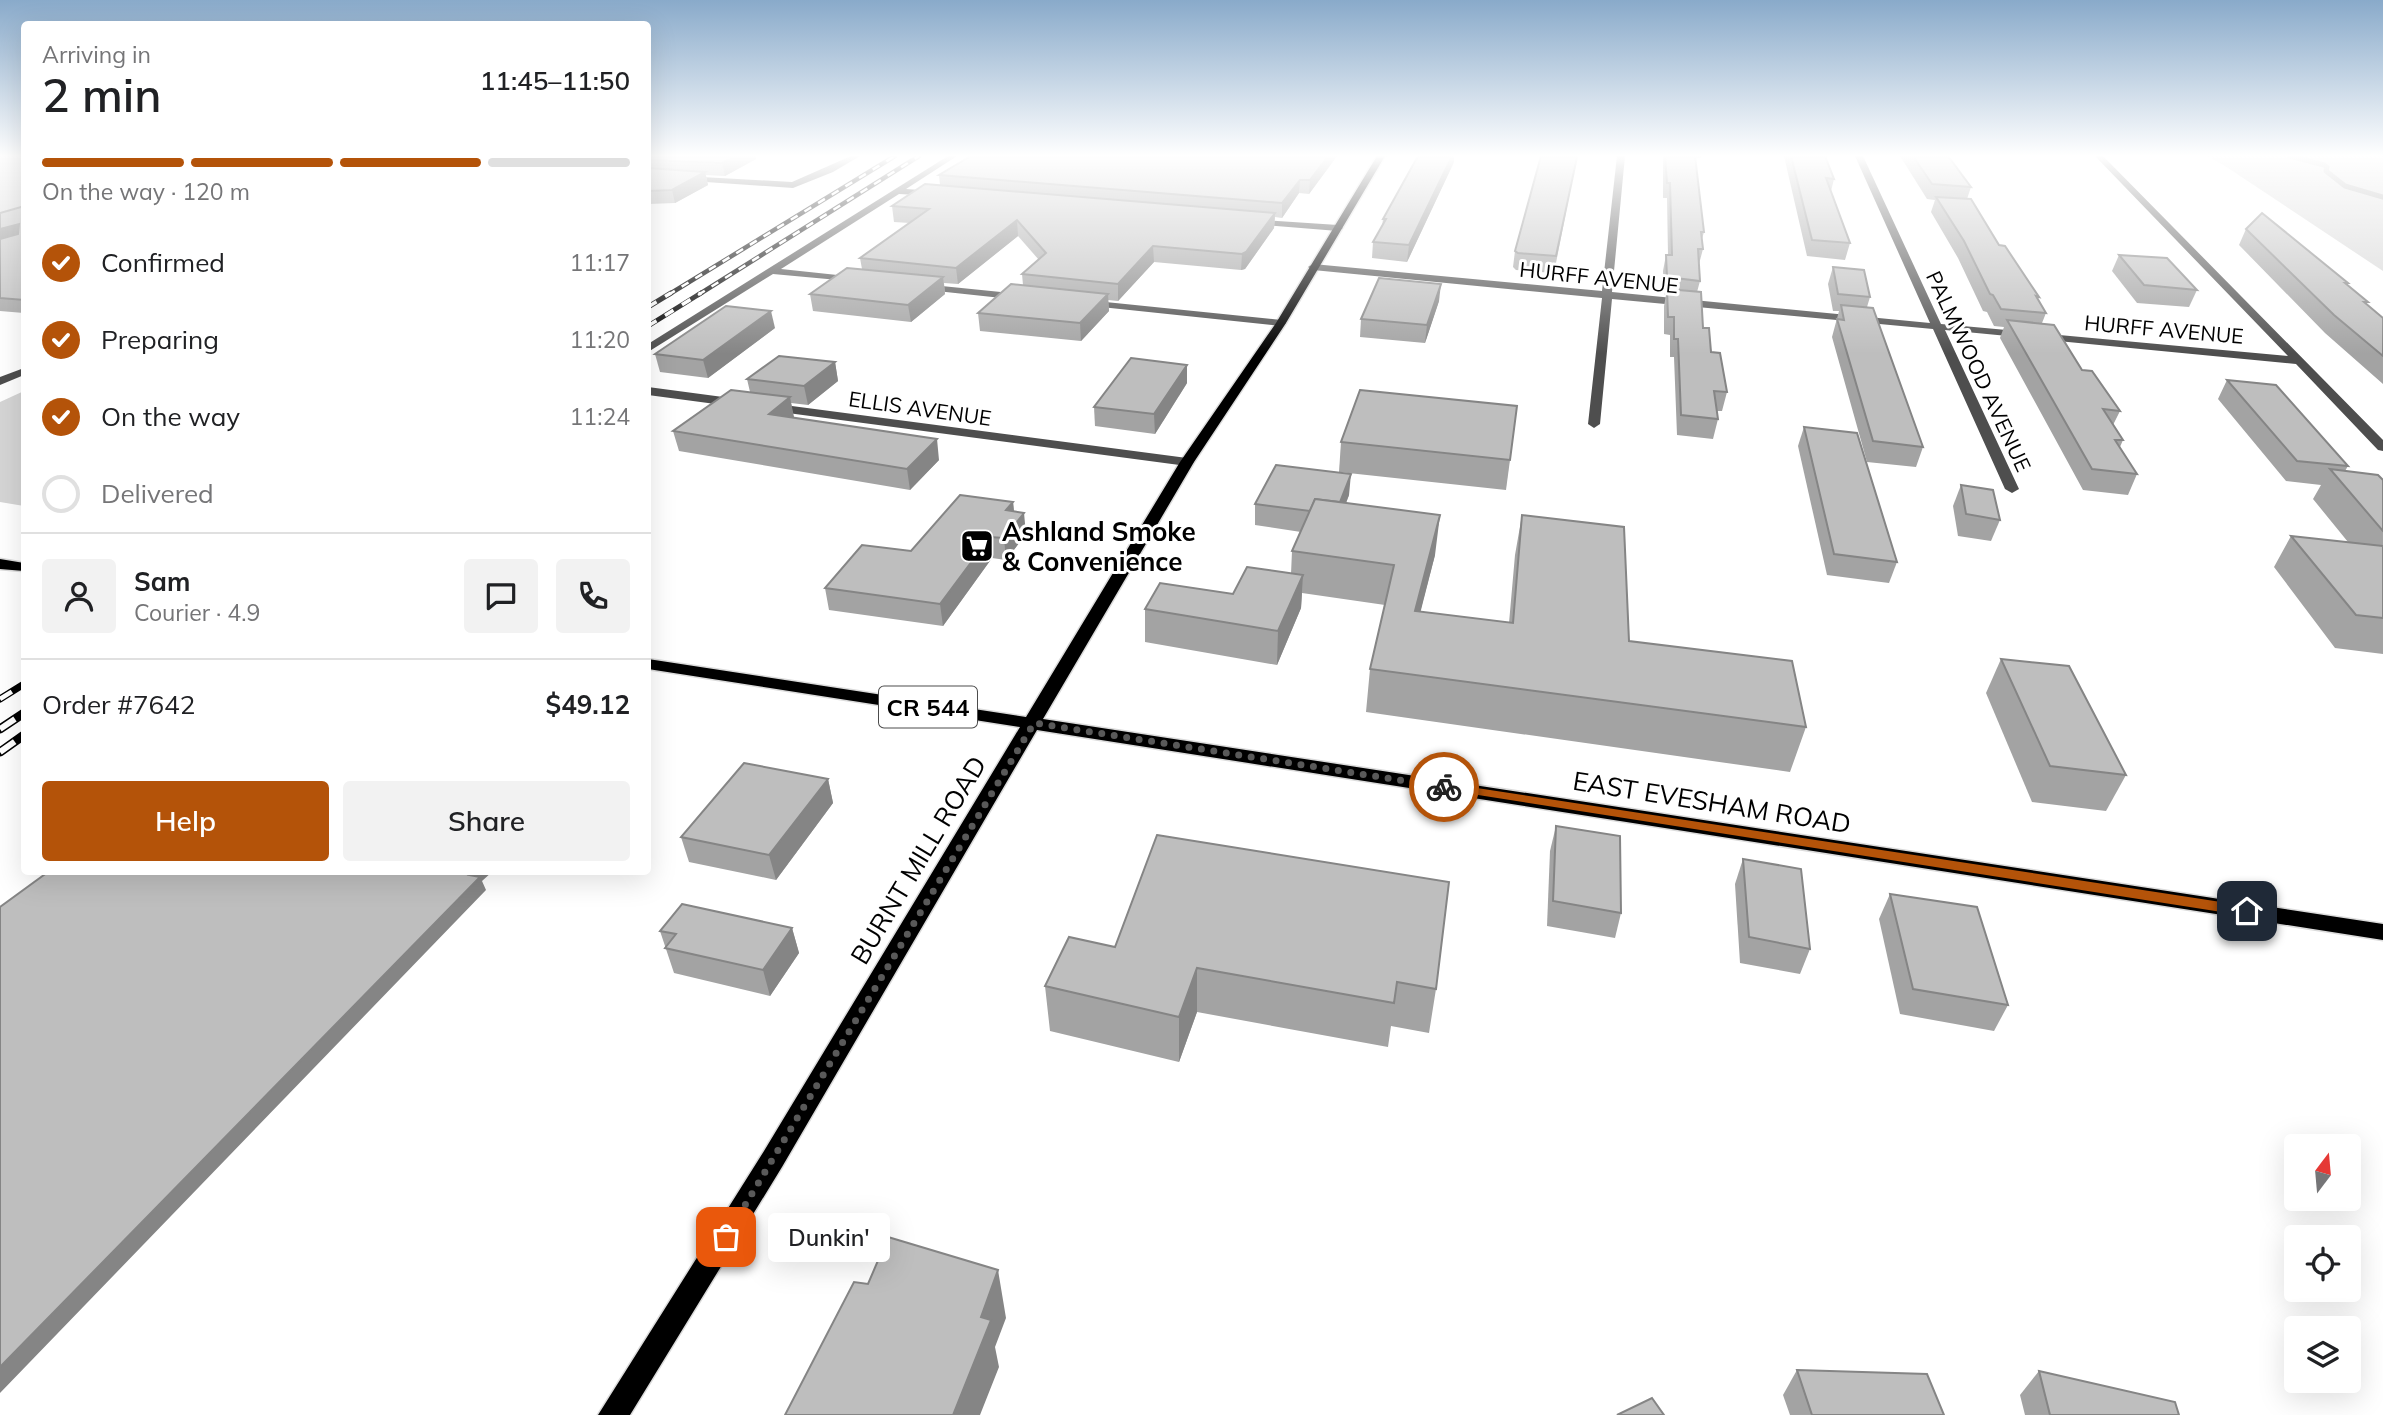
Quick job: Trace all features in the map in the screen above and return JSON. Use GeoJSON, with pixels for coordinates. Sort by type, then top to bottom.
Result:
{"type":"FeatureCollection","features":[{"type":"Feature","properties":{"kind":"main road","name":"BURNT MILL ROAD"},"geometry":{"type":"LineString","coordinates":[[614,1415],[753,1191],[1188,463],[1281,323],[1342,222]]}},
{"type":"Feature","properties":{"kind":"main road"},"geometry":{"type":"LineString","coordinates":[[0,564],[21,568]]}},
{"type":"Feature","properties":{"kind":"main road","name":"CR 544"},"geometry":{"type":"LineString","coordinates":[[651,664],[1034,723]]}},
{"type":"Feature","properties":{"kind":"main road","name":"EAST EVESHAM ROAD"},"geometry":{"type":"LineString","coordinates":[[1034,723],[2383,932]]}},
{"type":"Feature","properties":{"kind":"street"},"geometry":{"type":"LineString","coordinates":[[651,347],[847,222]]}},
{"type":"Feature","properties":{"kind":"street"},"geometry":{"type":"LineString","coordinates":[[1266,222],[1338,228]]}},
{"type":"Feature","properties":{"kind":"street"},"geometry":{"type":"LineString","coordinates":[[1594,424],[1615,222]]}},
{"type":"Feature","properties":{"kind":"street","name":"PALMWOOD AVENUE"},"geometry":{"type":"LineString","coordinates":[[1890,222],[2012,489]]}},
{"type":"Feature","properties":{"kind":"street"},"geometry":{"type":"LineString","coordinates":[[2164,222],[2383,447]]}},
{"type":"Feature","properties":{"kind":"street","name":"HURFF AVENUE"},"geometry":{"type":"LineString","coordinates":[[1313,267],[2300,361]]}},
{"type":"Feature","properties":{"kind":"street"},"geometry":{"type":"LineString","coordinates":[[769,271],[866,281]]}},
{"type":"Feature","properties":{"kind":"street"},"geometry":{"type":"LineString","coordinates":[[907,285],[1032,298]]}},
{"type":"Feature","properties":{"kind":"street"},"geometry":{"type":"LineString","coordinates":[[1074,302],[1281,323]]}},
{"type":"Feature","properties":{"kind":"street"},"geometry":{"type":"LineString","coordinates":[[0,381],[21,372]]}},
{"type":"Feature","properties":{"kind":"street","name":"ELLIS AVENUE"},"geometry":{"type":"LineString","coordinates":[[651,391],[1188,463]]}},
{"type":"Feature","properties":{"kind":"shaded area"},"geometry":{"type":"Polygon","coordinates":[[[2309,222],[2383,222],[2383,271],[2309,222]]]}},
{"type":"Feature","properties":{"kind":"shaded area"},"geometry":{"type":"Polygon","coordinates":[[[21,392],[21,506],[0,502],[0,402],[21,392]]]}},
{"type":"Feature","properties":{"kind":"building"},"geometry":{"type":"Polygon","coordinates":[[[0,222],[21,222],[21,300],[0,298],[0,239],[18,234],[19,224],[0,229],[0,222]]]}},
{"type":"Feature","properties":{"kind":"building"},"geometry":{"type":"Polygon","coordinates":[[[911,222],[1014,222],[956,268],[860,258],[911,222]]]}},
{"type":"Feature","properties":{"kind":"building"},"geometry":{"type":"Polygon","coordinates":[[[1019,222],[1268,222],[1242,254],[1153,246],[1118,284],[1022,274],[1046,253],[1019,222]]]}},
{"type":"Feature","properties":{"kind":"building"},"geometry":{"type":"Polygon","coordinates":[[[1384,222],[1420,222],[1409,245],[1373,242],[1384,222]]]}},
{"type":"Feature","properties":{"kind":"building"},"geometry":{"type":"Polygon","coordinates":[[[1523,222],[1563,222],[1556,256],[1515,251],[1523,222]]]}},
{"type":"Feature","properties":{"kind":"building"},"geometry":{"type":"Polygon","coordinates":[[[1671,222],[1703,222],[1703,249],[1698,249],[1700,281],[1667,277],[1666,255],[1672,255],[1671,222]]]}},
{"type":"Feature","properties":{"kind":"building"},"geometry":{"type":"Polygon","coordinates":[[[1808,222],[1842,222],[1850,243],[1812,240],[1808,222]]]}},
{"type":"Feature","properties":{"kind":"building"},"geometry":{"type":"Polygon","coordinates":[[[1952,222],[1985,222],[1999,245],[2005,246],[2039,297],[2036,296],[2046,313],[2001,309],[1990,294],[1952,222]]]}},
{"type":"Feature","properties":{"kind":"building"},"geometry":{"type":"Polygon","coordinates":[[[2253,222],[2273,222],[2348,283],[2345,283],[2383,318],[2383,356],[2334,315],[2246,229],[2253,222]]]}},
{"type":"Feature","properties":{"kind":"building"},"geometry":{"type":"Polygon","coordinates":[[[2119,255],[2167,258],[2197,290],[2144,285],[2119,255]]]}},
{"type":"Feature","properties":{"kind":"building"},"geometry":{"type":"Polygon","coordinates":[[[1833,267],[1864,270],[1870,297],[1838,294],[1833,267]]]}},
{"type":"Feature","properties":{"kind":"building"},"geometry":{"type":"Polygon","coordinates":[[[847,268],[943,277],[908,305],[810,294],[847,268]]]}},
{"type":"Feature","properties":{"kind":"building"},"geometry":{"type":"Polygon","coordinates":[[[1379,278],[1441,284],[1427,325],[1361,319],[1379,278]]]}},
{"type":"Feature","properties":{"kind":"building"},"geometry":{"type":"Polygon","coordinates":[[[1011,284],[1108,294],[1080,323],[978,313],[1011,284]]]}},
{"type":"Feature","properties":{"kind":"building"},"geometry":{"type":"Polygon","coordinates":[[[1667,289],[1701,292],[1703,328],[1709,328],[1711,352],[1720,353],[1727,392],[1714,391],[1718,419],[1681,415],[1678,339],[1674,339],[1674,317],[1668,317],[1667,289]]]}},
{"type":"Feature","properties":{"kind":"building"},"geometry":{"type":"Polygon","coordinates":[[[1841,305],[1873,308],[1923,447],[1873,441],[1837,319],[1844,320],[1841,305]]]}},
{"type":"Feature","properties":{"kind":"building"},"geometry":{"type":"Polygon","coordinates":[[[726,306],[771,311],[703,360],[655,354],[726,306]]]}},
{"type":"Feature","properties":{"kind":"building"},"geometry":{"type":"Polygon","coordinates":[[[2007,320],[2054,325],[2082,370],[2092,371],[2120,411],[2103,409],[2123,440],[2115,440],[2137,474],[2092,469],[2007,320]]]}},
{"type":"Feature","properties":{"kind":"building"},"geometry":{"type":"Polygon","coordinates":[[[779,356],[835,362],[804,386],[747,379],[779,356]]]}},
{"type":"Feature","properties":{"kind":"building"},"geometry":{"type":"Polygon","coordinates":[[[1131,358],[1187,365],[1154,414],[1094,407],[1131,358]]]}},
{"type":"Feature","properties":{"kind":"building"},"geometry":{"type":"Polygon","coordinates":[[[2227,380],[2276,385],[2348,466],[2297,461],[2227,380]]]}},
{"type":"Feature","properties":{"kind":"building"},"geometry":{"type":"Polygon","coordinates":[[[731,390],[790,397],[769,414],[937,439],[907,469],[673,431],[731,390]]]}},
{"type":"Feature","properties":{"kind":"building"},"geometry":{"type":"Polygon","coordinates":[[[1360,390],[1517,406],[1510,460],[1341,442],[1360,390]]]}},
{"type":"Feature","properties":{"kind":"building"},"geometry":{"type":"Polygon","coordinates":[[[1804,427],[1857,433],[1897,562],[1834,554],[1804,427]]]}},
{"type":"Feature","properties":{"kind":"building"},"geometry":{"type":"Polygon","coordinates":[[[1276,465],[1351,474],[1340,502],[1315,499],[1310,511],[1255,504],[1276,465]]]}},
{"type":"Feature","properties":{"kind":"building"},"geometry":{"type":"Polygon","coordinates":[[[2330,469],[2378,475],[2383,480],[2383,531],[2330,469]]]}},
{"type":"Feature","properties":{"kind":"building"},"geometry":{"type":"Polygon","coordinates":[[[1961,485],[1993,490],[2000,520],[1966,514],[1961,485]]]}},
{"type":"Feature","properties":{"kind":"building"},"geometry":{"type":"Polygon","coordinates":[[[960,495],[1013,502],[1006,510],[1024,513],[1004,538],[990,537],[940,604],[825,588],[862,545],[911,551],[960,495]]]}},
{"type":"Feature","properties":{"kind":"building"},"geometry":{"type":"Polygon","coordinates":[[[1315,499],[1440,515],[1415,611],[1513,623],[1522,515],[1624,527],[1629,641],[1792,661],[1806,727],[1370,669],[1394,565],[1292,551],[1315,499]]]}},
{"type":"Feature","properties":{"kind":"building"},"geometry":{"type":"Polygon","coordinates":[[[2291,536],[2383,546],[2383,618],[2356,615],[2291,536]]]}},
{"type":"Feature","properties":{"kind":"building"},"geometry":{"type":"Polygon","coordinates":[[[1247,567],[1303,575],[1278,631],[1145,609],[1160,583],[1233,594],[1247,567]]]}},
{"type":"Feature","properties":{"kind":"building"},"geometry":{"type":"Polygon","coordinates":[[[2001,659],[2069,666],[2126,775],[2050,766],[2001,659]]]}},
{"type":"Feature","properties":{"kind":"building"},"geometry":{"type":"Polygon","coordinates":[[[744,763],[828,779],[769,855],[681,837],[744,763]]]}},
{"type":"Feature","properties":{"kind":"building"},"geometry":{"type":"Polygon","coordinates":[[[1556,826],[1620,836],[1621,913],[1553,901],[1556,826]]]}},
{"type":"Feature","properties":{"kind":"building"},"geometry":{"type":"Polygon","coordinates":[[[1157,835],[1449,882],[1436,989],[1397,982],[1394,1003],[1197,968],[1179,1017],[1045,986],[1069,937],[1115,947],[1157,835]]]}},
{"type":"Feature","properties":{"kind":"building"},"geometry":{"type":"Polygon","coordinates":[[[1743,859],[1801,869],[1810,949],[1749,937],[1743,859]]]}},
{"type":"Feature","properties":{"kind":"building"},"geometry":{"type":"Polygon","coordinates":[[[44,875],[480,877],[0,1367],[0,907],[44,875]]]}},
{"type":"Feature","properties":{"kind":"building"},"geometry":{"type":"Polygon","coordinates":[[[1890,894],[1977,907],[2008,1005],[1913,989],[1890,894]]]}},
{"type":"Feature","properties":{"kind":"building"},"geometry":{"type":"Polygon","coordinates":[[[682,904],[792,928],[763,970],[665,948],[676,934],[660,931],[682,904]]]}},
{"type":"Feature","properties":{"kind":"building"},"geometry":{"type":"Polygon","coordinates":[[[888,1237],[998,1270],[981,1317],[991,1320],[953,1415],[785,1415],[854,1282],[868,1284],[888,1237]]]}},
{"type":"Feature","properties":{"kind":"building"},"geometry":{"type":"Polygon","coordinates":[[[1797,1370],[1927,1374],[1944,1415],[1812,1415],[1797,1370]]]}},
{"type":"Feature","properties":{"kind":"building"},"geometry":{"type":"Polygon","coordinates":[[[2039,1371],[2175,1402],[2179,1415],[2050,1415],[2039,1371]]]}},
{"type":"Feature","properties":{"kind":"building"},"geometry":{"type":"Polygon","coordinates":[[[1652,1398],[1664,1415],[1617,1415],[1652,1398]]]}},
{"type":"Feature","properties":{"kind":"railway"},"geometry":{"type":"LineString","coordinates":[[668,295],[787,222]]}},
{"type":"Feature","properties":{"kind":"railway"},"geometry":{"type":"LineString","coordinates":[[698,295],[814,222]]}},
{"type":"Feature","properties":{"kind":"railway"},"geometry":{"type":"LineString","coordinates":[[651,305],[671,293]]}},
{"type":"Feature","properties":{"kind":"railway"},"geometry":{"type":"LineString","coordinates":[[651,324],[701,293]]}},
{"type":"Feature","properties":{"kind":"railway"},"geometry":{"type":"LineString","coordinates":[[0,699],[21,686]]}},
{"type":"Feature","properties":{"kind":"railway"},"geometry":{"type":"LineString","coordinates":[[0,729],[21,715]]}},
{"type":"Feature","properties":{"kind":"railway"},"geometry":{"type":"LineString","coordinates":[[0,752],[21,737]]}},
{"type":"Feature","properties":{"kind":"way so far"},"geometry":{"type":"LineString","coordinates":[[726,1237],[1034,723],[1444,787]]}},
{"type":"Feature","properties":{"kind":"place","name":"Ashland Smoke & Convenience"},"geometry":{"type":"Point","coordinates":[977,546]}},
{"type":"Feature","properties":{"kind":"place","name":"Dunkin'"},"geometry":{"type":"Point","coordinates":[726,1237]}},
{"type":"Feature","properties":{"kind":"route"},"geometry":{"type":"LineString","coordinates":[[1444,787],[2247,911]]}}]}
